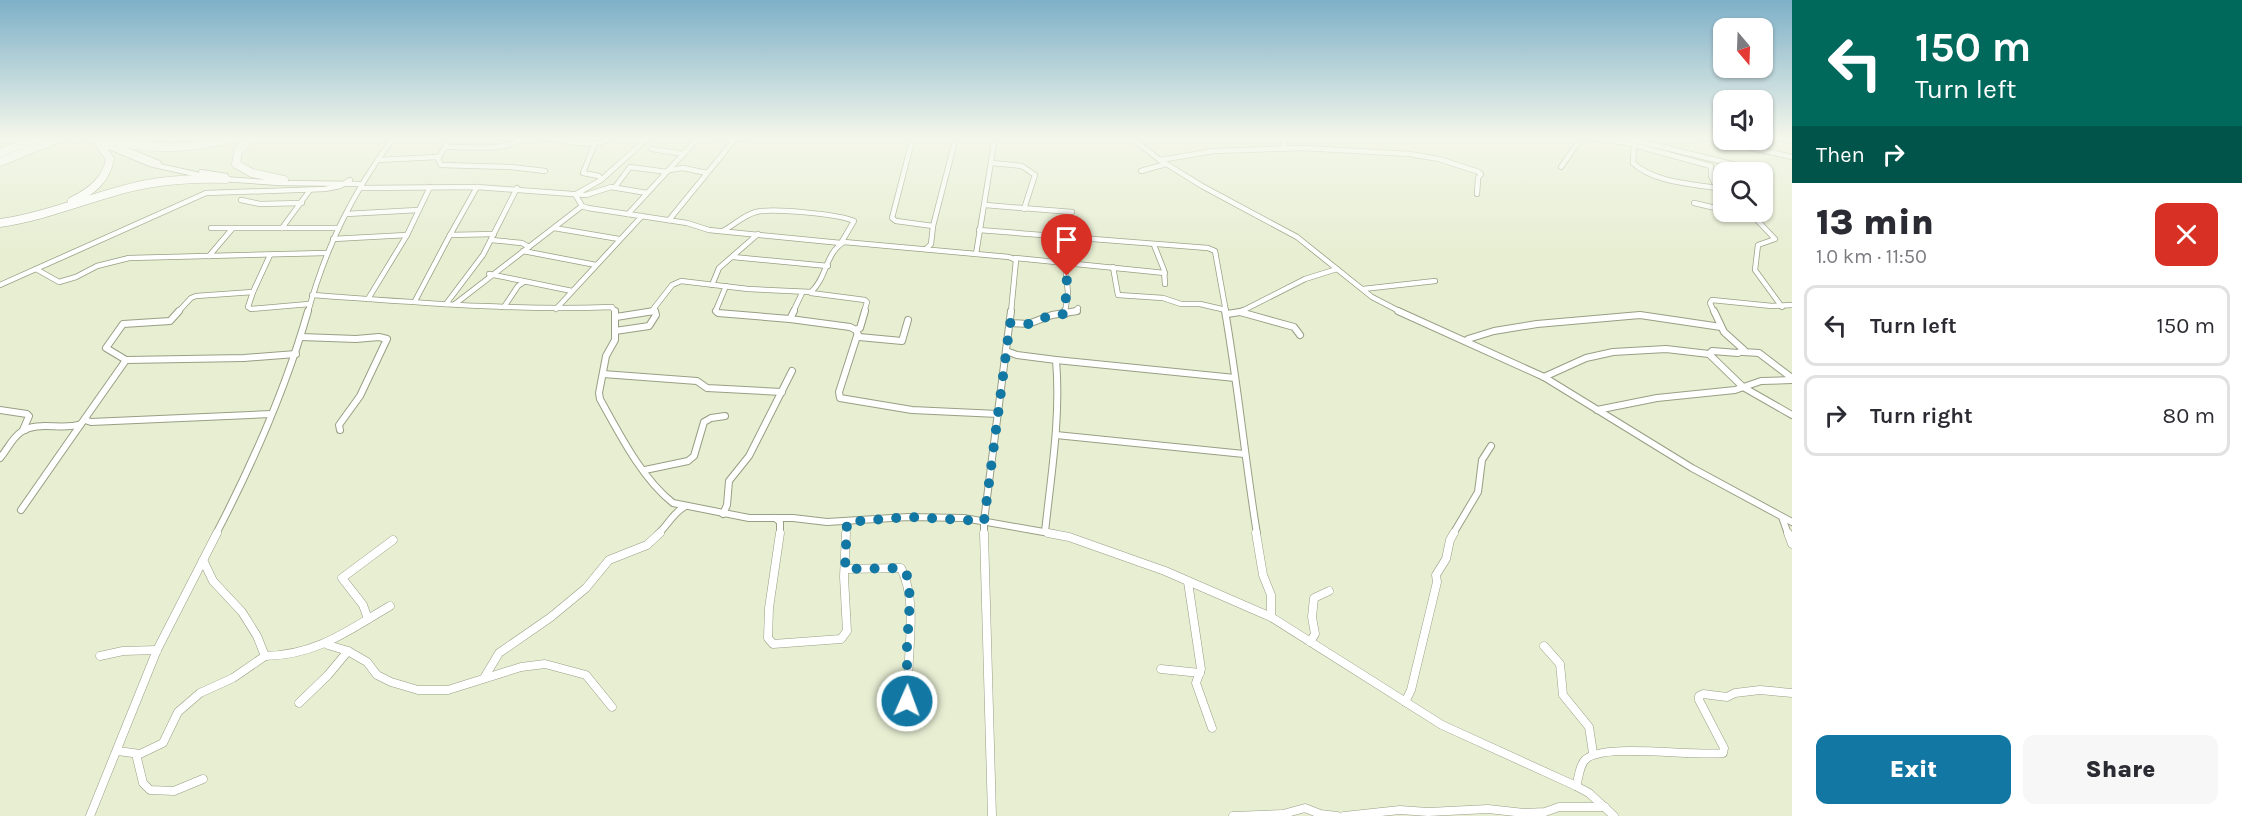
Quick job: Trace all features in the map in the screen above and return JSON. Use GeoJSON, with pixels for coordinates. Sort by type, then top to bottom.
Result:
{"type":"FeatureCollection","features":[{"type":"Feature","properties":{"kind":"highway"},"geometry":{"type":"LineString","coordinates":[[0,220],[60,206],[91,190],[105,175]]}},
{"type":"Feature","properties":{"kind":"highway"},"geometry":{"type":"LineString","coordinates":[[259,175],[284,180]]}},
{"type":"Feature","properties":{"kind":"highway"},"geometry":{"type":"LineString","coordinates":[[0,220],[41,216],[100,196],[147,184],[176,180],[226,179]]}},
{"type":"Feature","properties":{"kind":"street"},"geometry":{"type":"LineString","coordinates":[[205,175],[280,183],[348,181]]}},
{"type":"Feature","properties":{"kind":"street"},"geometry":{"type":"LineString","coordinates":[[223,175],[430,187],[517,188],[586,195],[615,187],[647,192]]}},
{"type":"Feature","properties":{"kind":"street"},"geometry":{"type":"LineString","coordinates":[[90,816],[157,650],[246,476],[296,354],[326,253],[368,175]]}},
{"type":"Feature","properties":{"kind":"street"},"geometry":{"type":"LineString","coordinates":[[594,175],[599,176],[601,180]]}},
{"type":"Feature","properties":{"kind":"street"},"geometry":{"type":"LineString","coordinates":[[575,194],[606,175]]}},
{"type":"Feature","properties":{"kind":"street"},"geometry":{"type":"LineString","coordinates":[[615,187],[624,175]]}},
{"type":"Feature","properties":{"kind":"street"},"geometry":{"type":"LineString","coordinates":[[628,214],[664,175]]}},
{"type":"Feature","properties":{"kind":"street"},"geometry":{"type":"LineString","coordinates":[[669,220],[705,175]]}},
{"type":"Feature","properties":{"kind":"street"},"geometry":{"type":"LineString","coordinates":[[903,175],[892,218],[896,221],[933,226]]}},
{"type":"Feature","properties":{"kind":"street"},"geometry":{"type":"LineString","coordinates":[[926,249],[931,244],[933,226],[946,175]]}},
{"type":"Feature","properties":{"kind":"street"},"geometry":{"type":"LineString","coordinates":[[976,254],[988,175]]}},
{"type":"Feature","properties":{"kind":"street"},"geometry":{"type":"LineString","coordinates":[[1024,209],[1035,175]]}},
{"type":"Feature","properties":{"kind":"street"},"geometry":{"type":"LineString","coordinates":[[1184,175],[1284,228],[1307,243],[1372,297],[1414,320],[1461,338],[1544,377],[1692,468],[1792,522]]}},
{"type":"Feature","properties":{"kind":"street"},"geometry":{"type":"LineString","coordinates":[[1477,194],[1480,175]]}},
{"type":"Feature","properties":{"kind":"street"},"geometry":{"type":"LineString","coordinates":[[1659,175],[1713,187]]}},
{"type":"Feature","properties":{"kind":"street"},"geometry":{"type":"LineString","coordinates":[[0,285],[206,193],[232,189],[310,190],[340,187],[348,181]]}},
{"type":"Feature","properties":{"kind":"street"},"geometry":{"type":"LineString","coordinates":[[368,299],[407,235],[430,187]]}},
{"type":"Feature","properties":{"kind":"street"},"geometry":{"type":"LineString","coordinates":[[415,301],[477,187]]}},
{"type":"Feature","properties":{"kind":"street"},"geometry":{"type":"LineString","coordinates":[[446,304],[465,282],[492,237],[517,188]]}},
{"type":"Feature","properties":{"kind":"street"},"geometry":{"type":"LineString","coordinates":[[282,228],[310,190]]}},
{"type":"Feature","properties":{"kind":"street"},"geometry":{"type":"LineString","coordinates":[[575,194],[582,206]]}},
{"type":"Feature","properties":{"kind":"street"},"geometry":{"type":"LineString","coordinates":[[241,200],[260,204],[302,203]]}},
{"type":"Feature","properties":{"kind":"street"},"geometry":{"type":"LineString","coordinates":[[1694,203],[1713,207]]}},
{"type":"Feature","properties":{"kind":"street"},"geometry":{"type":"LineString","coordinates":[[984,205],[1072,212]]}},
{"type":"Feature","properties":{"kind":"street"},"geometry":{"type":"LineString","coordinates":[[454,304],[489,274],[529,247],[582,206],[723,231],[1065,264],[1091,264],[1165,273]]}},
{"type":"Feature","properties":{"kind":"street"},"geometry":{"type":"LineString","coordinates":[[346,214],[418,210]]}},
{"type":"Feature","properties":{"kind":"street"},"geometry":{"type":"LineString","coordinates":[[723,231],[733,228],[752,212],[769,210],[834,214],[854,221],[841,243],[831,254],[820,284],[814,291],[805,293],[790,319]]}},
{"type":"Feature","properties":{"kind":"street"},"geometry":{"type":"LineString","coordinates":[[556,309],[642,216]]}},
{"type":"Feature","properties":{"kind":"street"},"geometry":{"type":"LineString","coordinates":[[1763,222],[1775,238],[1758,244],[1755,270],[1773,298],[1782,307]]}},
{"type":"Feature","properties":{"kind":"street"},"geometry":{"type":"LineString","coordinates":[[211,228],[338,228]]}},
{"type":"Feature","properties":{"kind":"street"},"geometry":{"type":"LineString","coordinates":[[554,228],[619,239]]}},
{"type":"Feature","properties":{"kind":"street"},"geometry":{"type":"LineString","coordinates":[[209,256],[232,229]]}},
{"type":"Feature","properties":{"kind":"street"},"geometry":{"type":"LineString","coordinates":[[979,230],[1213,249],[1217,258],[1226,312],[1244,454],[1265,582],[1271,595],[1271,617]]}},
{"type":"Feature","properties":{"kind":"street"},"geometry":{"type":"LineString","coordinates":[[712,285],[719,268],[758,234]]}},
{"type":"Feature","properties":{"kind":"street"},"geometry":{"type":"LineString","coordinates":[[333,239],[407,235]]}},
{"type":"Feature","properties":{"kind":"street"},"geometry":{"type":"LineString","coordinates":[[450,235],[492,237],[522,243],[529,247]]}},
{"type":"Feature","properties":{"kind":"street"},"geometry":{"type":"LineString","coordinates":[[1154,245],[1165,273],[1165,284]]}},
{"type":"Feature","properties":{"kind":"street"},"geometry":{"type":"LineString","coordinates":[[523,251],[596,265]]}},
{"type":"Feature","properties":{"kind":"street"},"geometry":{"type":"LineString","coordinates":[[35,269],[59,282],[76,277],[97,266],[129,258],[176,255],[326,253]]}},
{"type":"Feature","properties":{"kind":"street"},"geometry":{"type":"LineString","coordinates":[[270,255],[248,307],[251,309],[309,304]]}},
{"type":"Feature","properties":{"kind":"street"},"geometry":{"type":"LineString","coordinates":[[732,257],[828,266]]}},
{"type":"Feature","properties":{"kind":"street"},"geometry":{"type":"LineString","coordinates":[[992,816],[984,521],[1010,323],[1015,258]]}},
{"type":"Feature","properties":{"kind":"street"},"geometry":{"type":"LineString","coordinates":[[1065,264],[1068,293],[1065,314]]}},
{"type":"Feature","properties":{"kind":"street"},"geometry":{"type":"LineString","coordinates":[[1113,267],[1118,295],[1162,298],[1181,304],[1200,304],[1226,312],[1240,312],[1294,327],[1300,335]]}},
{"type":"Feature","properties":{"kind":"street"},"geometry":{"type":"LineString","coordinates":[[1240,312],[1305,279],[1337,269]]}},
{"type":"Feature","properties":{"kind":"street"},"geometry":{"type":"LineString","coordinates":[[489,274],[572,291]]}},
{"type":"Feature","properties":{"kind":"street"},"geometry":{"type":"LineString","coordinates":[[616,317],[647,314],[655,310],[675,283],[681,281],[865,300],[867,302],[861,328],[856,333],[839,392],[840,398],[912,410],[998,414]]}},
{"type":"Feature","properties":{"kind":"street"},"geometry":{"type":"LineString","coordinates":[[1363,289],[1435,281]]}},
{"type":"Feature","properties":{"kind":"street"},"geometry":{"type":"LineString","coordinates":[[504,307],[518,286],[524,282]]}},
{"type":"Feature","properties":{"kind":"street"},"geometry":{"type":"LineString","coordinates":[[726,286],[716,310],[718,313],[850,327],[856,333],[902,341],[908,320]]}},
{"type":"Feature","properties":{"kind":"street"},"geometry":{"type":"LineString","coordinates":[[253,292],[200,294],[191,298],[170,321],[125,323],[106,348],[126,360],[244,358],[296,354]]}},
{"type":"Feature","properties":{"kind":"street"},"geometry":{"type":"LineString","coordinates":[[312,295],[504,307],[556,309],[612,307],[616,317],[615,340],[606,356],[599,393],[600,399],[626,445],[664,496],[684,507],[723,514],[847,522],[908,517],[984,521],[1045,532],[1086,543],[1271,617],[1442,725],[1576,786],[1606,807],[1614,816]]}},
{"type":"Feature","properties":{"kind":"street"},"geometry":{"type":"LineString","coordinates":[[1743,352],[1744,350],[1729,338],[1721,327],[1710,303],[1712,300],[1782,307],[1792,305]]}},
{"type":"Feature","properties":{"kind":"street"},"geometry":{"type":"LineString","coordinates":[[1010,323],[1028,324],[1052,315],[1076,312],[1078,308]]}},
{"type":"Feature","properties":{"kind":"street"},"geometry":{"type":"LineString","coordinates":[[615,331],[649,327],[656,315],[655,310]]}},
{"type":"Feature","properties":{"kind":"street"},"geometry":{"type":"LineString","coordinates":[[1461,338],[1473,339],[1494,332],[1537,324],[1640,315],[1721,327]]}},
{"type":"Feature","properties":{"kind":"street"},"geometry":{"type":"LineString","coordinates":[[301,337],[387,339],[360,396],[339,425],[340,430]]}},
{"type":"Feature","properties":{"kind":"street"},"geometry":{"type":"LineString","coordinates":[[1544,377],[1576,365],[1584,359],[1614,353],[1658,349],[1694,350],[1710,354],[1743,387],[1792,415]]}},
{"type":"Feature","properties":{"kind":"street"},"geometry":{"type":"LineString","coordinates":[[1006,351],[1017,355],[1056,360],[1235,378]]}},
{"type":"Feature","properties":{"kind":"street"},"geometry":{"type":"LineString","coordinates":[[1710,354],[1712,351],[1759,353],[1792,379]]}},
{"type":"Feature","properties":{"kind":"street"},"geometry":{"type":"LineString","coordinates":[[21,510],[126,360]]}},
{"type":"Feature","properties":{"kind":"street"},"geometry":{"type":"LineString","coordinates":[[1045,532],[1056,435],[1058,381],[1056,360]]}},
{"type":"Feature","properties":{"kind":"street"},"geometry":{"type":"LineString","coordinates":[[723,514],[727,505],[729,481],[749,456],[792,371]]}},
{"type":"Feature","properties":{"kind":"street"},"geometry":{"type":"LineString","coordinates":[[603,374],[697,381],[707,388],[782,392]]}},
{"type":"Feature","properties":{"kind":"street"},"geometry":{"type":"LineString","coordinates":[[1597,410],[1657,398],[1694,396],[1743,387],[1761,381],[1792,379]]}},
{"type":"Feature","properties":{"kind":"street"},"geometry":{"type":"LineString","coordinates":[[0,410],[27,414],[29,416],[23,430],[25,430]]}},
{"type":"Feature","properties":{"kind":"street"},"geometry":{"type":"LineString","coordinates":[[2,454],[25,430],[47,427],[73,428],[83,422],[271,414]]}},
{"type":"Feature","properties":{"kind":"street"},"geometry":{"type":"LineString","coordinates":[[645,470],[688,460],[694,456],[704,422],[711,418],[725,416]]}},
{"type":"Feature","properties":{"kind":"street"},"geometry":{"type":"LineString","coordinates":[[1056,435],[1244,454]]}},
{"type":"Feature","properties":{"kind":"street"},"geometry":{"type":"LineString","coordinates":[[1405,702],[1411,690],[1437,582],[1436,575],[1446,559],[1450,540],[1478,492],[1482,460],[1491,446]]}},
{"type":"Feature","properties":{"kind":"street"},"geometry":{"type":"LineString","coordinates":[[484,678],[499,653],[551,617],[586,588],[609,560],[647,545],[670,524],[675,512],[684,507]]}},
{"type":"Feature","properties":{"kind":"street"},"geometry":{"type":"LineString","coordinates":[[1782,517],[1792,544]]}},
{"type":"Feature","properties":{"kind":"street"},"geometry":{"type":"LineString","coordinates":[[775,518],[781,526],[769,608],[769,641],[781,645],[842,639],[847,631],[845,569],[847,522]]}},
{"type":"Feature","properties":{"kind":"street"},"geometry":{"type":"LineString","coordinates":[[368,619],[365,606],[344,584],[342,578],[393,540]]}},
{"type":"Feature","properties":{"kind":"street"},"geometry":{"type":"LineString","coordinates":[[203,560],[213,581],[242,612],[257,636],[265,656]]}},
{"type":"Feature","properties":{"kind":"street"},"geometry":{"type":"LineString","coordinates":[[845,569],[901,568],[908,577],[910,600],[907,701],[913,719]]}},
{"type":"Feature","properties":{"kind":"street"},"geometry":{"type":"LineString","coordinates":[[1188,582],[1201,669],[1196,683],[1212,728]]}},
{"type":"Feature","properties":{"kind":"street"},"geometry":{"type":"LineString","coordinates":[[1310,642],[1315,634],[1312,617],[1314,598],[1329,591]]}},
{"type":"Feature","properties":{"kind":"street"},"geometry":{"type":"LineString","coordinates":[[118,751],[140,754],[163,744],[178,712],[200,693],[233,678],[265,656],[285,657],[328,645],[390,606]]}},
{"type":"Feature","properties":{"kind":"street"},"geometry":{"type":"LineString","coordinates":[[328,645],[348,651],[367,662],[377,675],[418,690],[448,690],[521,667],[545,664],[586,675],[612,707]]}},
{"type":"Feature","properties":{"kind":"street"},"geometry":{"type":"LineString","coordinates":[[1544,646],[1560,664],[1563,695],[1584,716],[1594,744],[1593,753]]}},
{"type":"Feature","properties":{"kind":"street"},"geometry":{"type":"LineString","coordinates":[[100,656],[124,649],[142,652],[157,650]]}},
{"type":"Feature","properties":{"kind":"street"},"geometry":{"type":"LineString","coordinates":[[299,703],[328,675],[348,651]]}},
{"type":"Feature","properties":{"kind":"street"},"geometry":{"type":"LineString","coordinates":[[1161,669],[1200,673]]}},
{"type":"Feature","properties":{"kind":"street"},"geometry":{"type":"LineString","coordinates":[[1576,786],[1584,760],[1593,753],[1629,751],[1705,756],[1723,753],[1724,748],[1699,696],[1703,694],[1727,697],[1735,693],[1760,690],[1792,693]]}},
{"type":"Feature","properties":{"kind":"street"},"geometry":{"type":"LineString","coordinates":[[136,754],[145,786],[154,792],[174,791],[203,779]]}},
{"type":"Feature","properties":{"kind":"street"},"geometry":{"type":"LineString","coordinates":[[1344,816],[1400,810],[1429,814],[1477,809],[1524,813],[1545,812],[1558,807],[1606,807]]}},
{"type":"Feature","properties":{"kind":"street"},"geometry":{"type":"LineString","coordinates":[[1233,816],[1283,815],[1305,808],[1320,814],[1337,816]]}},
{"type":"Feature","properties":{"kind":"route"},"geometry":{"type":"LineString","coordinates":[[907,701],[910,600],[908,577],[901,568],[845,569],[847,522],[908,517],[964,518],[984,521],[1010,323],[1028,324],[1047,316],[1065,314],[1068,293],[1067,276]]}}]}
